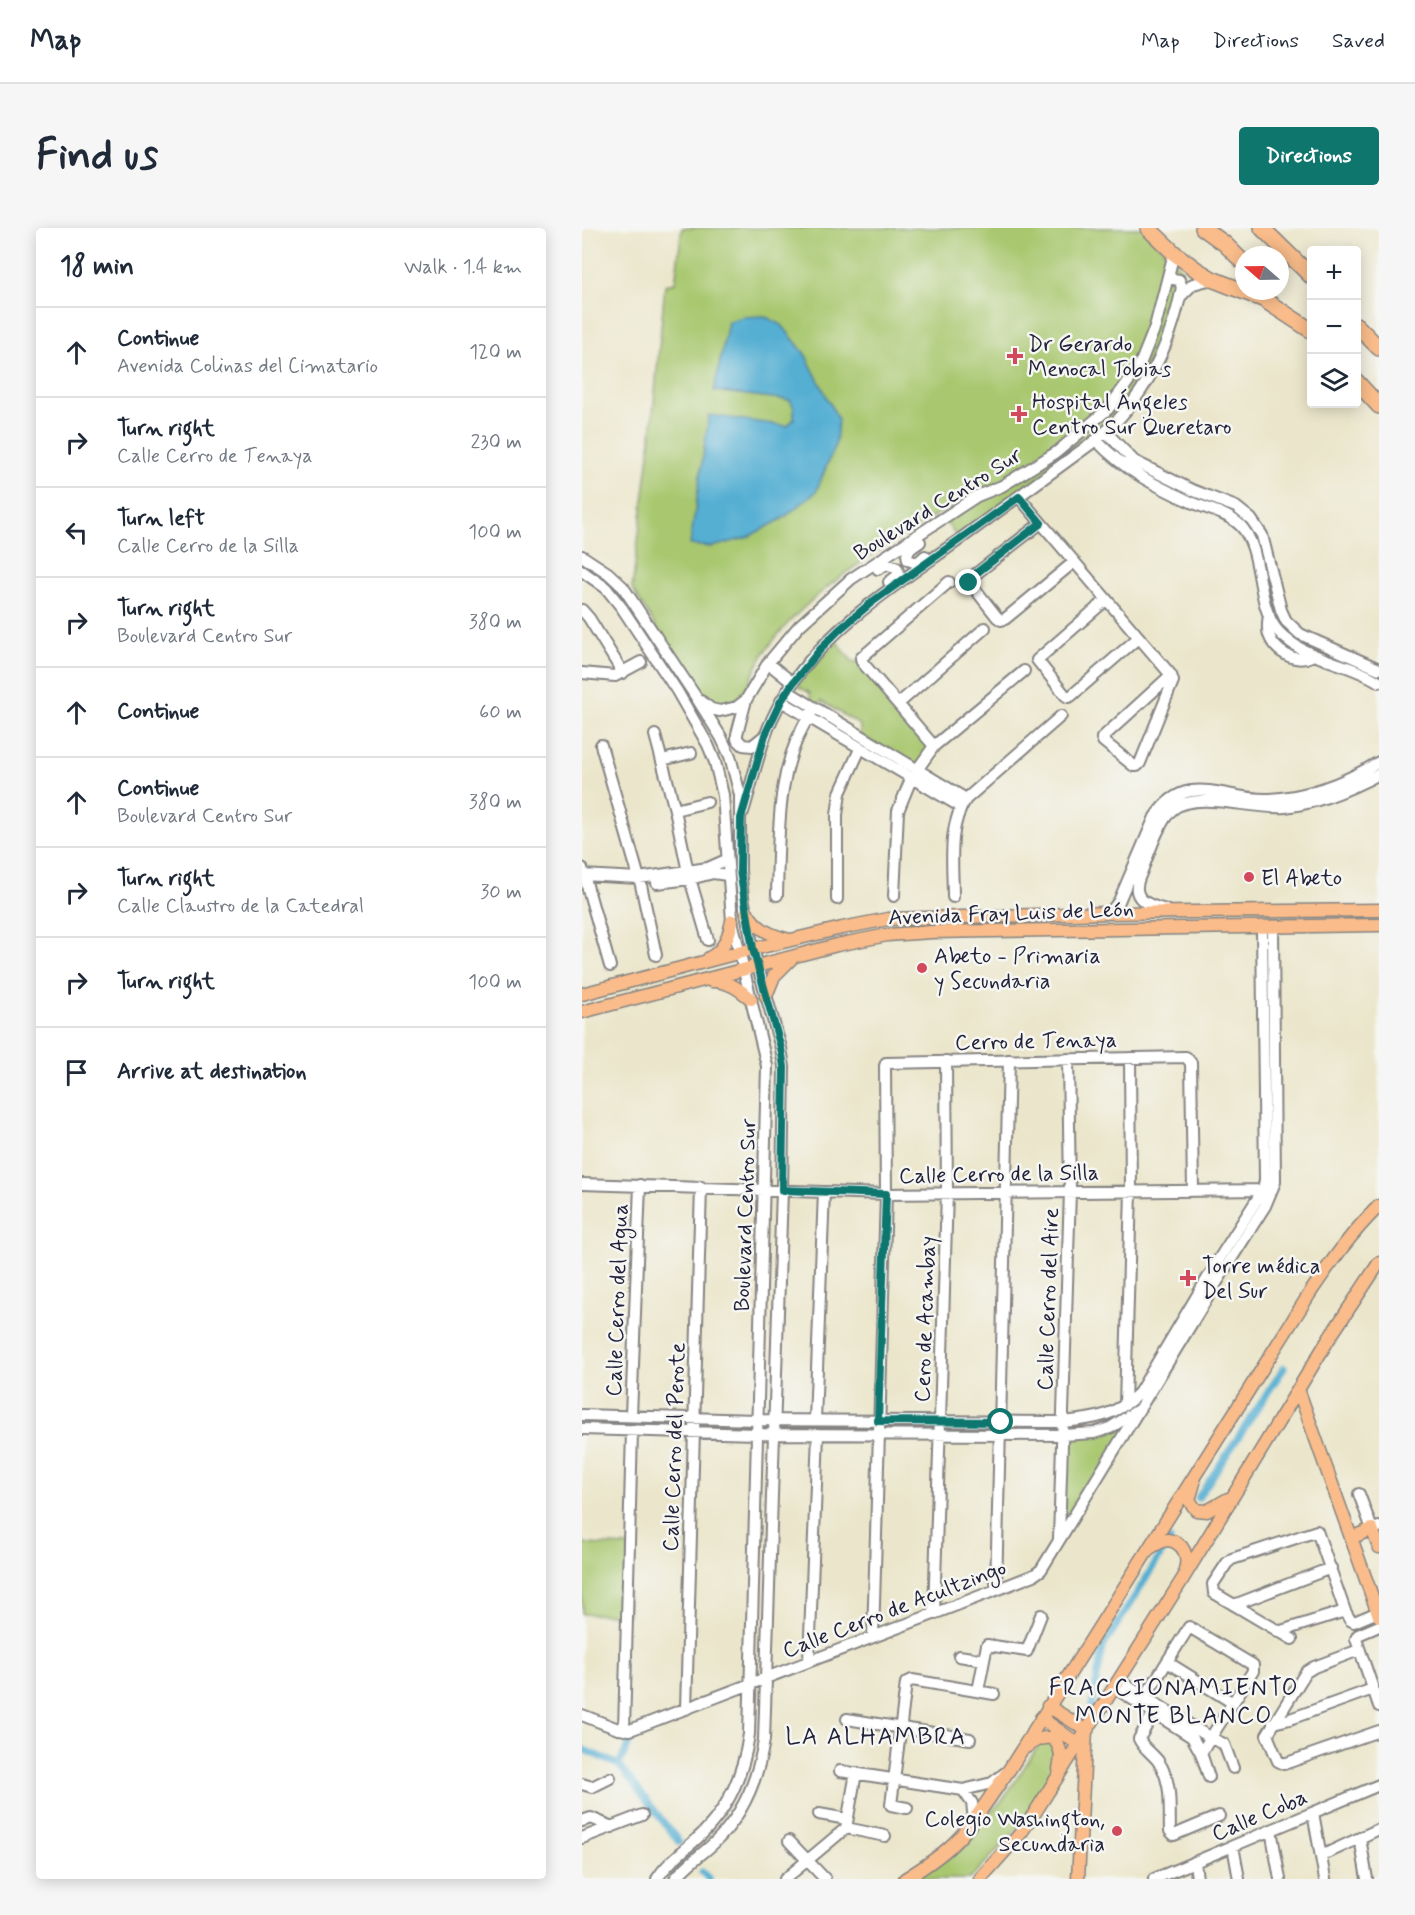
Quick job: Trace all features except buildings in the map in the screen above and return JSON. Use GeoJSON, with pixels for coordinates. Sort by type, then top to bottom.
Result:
{"type":"FeatureCollection","features":[{"type":"Feature","properties":{"kind":"highway"},"geometry":{"type":"LineString","coordinates":[[1148,228],[1174,253],[1212,279],[1263,298],[1307,328]]}},
{"type":"Feature","properties":{"kind":"highway"},"geometry":{"type":"LineString","coordinates":[[1203,228],[1235,254]]}},
{"type":"Feature","properties":{"kind":"highway"},"geometry":{"type":"LineString","coordinates":[[1262,228],[1307,273]]}},
{"type":"Feature","properties":{"kind":"highway"},"geometry":{"type":"LineString","coordinates":[[1282,300],[1307,327]]}},
{"type":"Feature","properties":{"kind":"highway"},"geometry":{"type":"LineString","coordinates":[[1361,330],[1379,348]]}},
{"type":"Feature","properties":{"kind":"highway"},"geometry":{"type":"LineString","coordinates":[[1361,386],[1379,406]]}},
{"type":"Feature","properties":{"kind":"main road","name":"Avenida Fray Luis de León"},"geometry":{"type":"LineString","coordinates":[[582,994],[739,952],[888,919],[1110,913],[1379,910]]}},
{"type":"Feature","properties":{"kind":"main road"},"geometry":{"type":"LineString","coordinates":[[1329,911],[1329,925]]}},
{"type":"Feature","properties":{"kind":"main road"},"geometry":{"type":"LineString","coordinates":[[747,912],[756,925],[765,932],[791,940]]}},
{"type":"Feature","properties":{"kind":"main road"},"geometry":{"type":"LineString","coordinates":[[697,963],[713,957],[719,951],[730,934],[732,921]]}},
{"type":"Feature","properties":{"kind":"main road","name":"Avenida Fray Luis de León"},"geometry":{"type":"LineString","coordinates":[[582,1012],[837,945],[898,934],[1379,925]]}},
{"type":"Feature","properties":{"kind":"main road"},"geometry":{"type":"LineString","coordinates":[[766,996],[774,976],[793,957]]}},
{"type":"Feature","properties":{"kind":"main road"},"geometry":{"type":"LineString","coordinates":[[700,981],[721,981],[732,985],[751,999]]}},
{"type":"Feature","properties":{"kind":"main road"},"geometry":{"type":"LineString","coordinates":[[905,1879],[932,1861],[957,1840],[974,1820],[1009,1770],[1328,1266],[1361,1222],[1379,1206]]}},
{"type":"Feature","properties":{"kind":"main road"},"geometry":{"type":"LineString","coordinates":[[1078,1879],[1081,1747],[1086,1730],[1182,1580],[1330,1337],[1379,1263]]}},
{"type":"Feature","properties":{"kind":"main road"},"geometry":{"type":"LineString","coordinates":[[1298,1389],[1378,1614]]}},
{"type":"Feature","properties":{"kind":"main road"},"geometry":{"type":"LineString","coordinates":[[1283,1414],[1295,1412],[1310,1422]]}},
{"type":"Feature","properties":{"kind":"main road"},"geometry":{"type":"LineString","coordinates":[[1205,1457],[1190,1493],[1189,1500],[1192,1506],[1196,1510],[1207,1511],[1233,1496]]}},
{"type":"Feature","properties":{"kind":"main road"},"geometry":{"type":"LineString","coordinates":[[1351,1538],[1376,1531],[1379,1547]]}},
{"type":"Feature","properties":{"kind":"main road"},"geometry":{"type":"LineString","coordinates":[[1148,1549],[1161,1541],[1169,1540],[1182,1548],[1187,1562],[1182,1580]]}},
{"type":"Feature","properties":{"kind":"main road"},"geometry":{"type":"LineString","coordinates":[[1048,1706],[1086,1730]]}},
{"type":"Feature","properties":{"kind":"main road"},"geometry":{"type":"LineString","coordinates":[[1041,1718],[1081,1747]]}},
{"type":"Feature","properties":{"kind":"main road"},"geometry":{"type":"LineString","coordinates":[[1020,1751],[1036,1740],[1045,1737],[1053,1738],[1060,1747],[1062,1757],[1058,1775]]}},
{"type":"Feature","properties":{"kind":"main road"},"geometry":{"type":"LineString","coordinates":[[980,1879],[1020,1834],[1058,1775],[1081,1747]]}},
{"type":"Feature","properties":{"kind":"street","name":"Boulevard Centro Sur"},"geometry":{"type":"LineString","coordinates":[[696,697],[711,709],[720,711],[737,707],[746,700],[768,663],[799,626],[851,579],[977,496],[1002,486],[1057,452],[1108,409],[1139,367],[1155,327],[1174,253]]}},
{"type":"Feature","properties":{"kind":"street"},"geometry":{"type":"LineString","coordinates":[[1168,278],[1179,279],[1182,287],[1180,297]]}},
{"type":"Feature","properties":{"kind":"street"},"geometry":{"type":"LineString","coordinates":[[1180,297],[1193,284],[1212,279]]}},
{"type":"Feature","properties":{"kind":"street","name":"Boulevard Centro Sur"},"geometry":{"type":"LineString","coordinates":[[741,818],[756,761],[781,701],[824,645],[872,602],[1106,432],[1123,415],[1144,387],[1162,353],[1180,297]]}},
{"type":"Feature","properties":{"kind":"street"},"geometry":{"type":"LineString","coordinates":[[1106,432],[1131,465]]}},
{"type":"Feature","properties":{"kind":"street"},"geometry":{"type":"LineString","coordinates":[[1096,440],[1111,456],[1190,495],[1242,527],[1250,542],[1269,615],[1277,630],[1293,645],[1312,656],[1379,682]]}},
{"type":"Feature","properties":{"kind":"street"},"geometry":{"type":"LineString","coordinates":[[1190,495],[1236,507],[1251,519],[1262,535],[1286,621],[1300,634],[1379,669]]}},
{"type":"Feature","properties":{"kind":"street"},"geometry":{"type":"LineString","coordinates":[[1019,497],[1171,675],[1173,681],[1140,763],[1134,766],[1102,738],[1171,675]]}},
{"type":"Feature","properties":{"kind":"street"},"geometry":{"type":"LineString","coordinates":[[1041,523],[968,580],[997,617],[1001,620],[1005,619],[1074,562]]}},
{"type":"Feature","properties":{"kind":"street"},"geometry":{"type":"LineString","coordinates":[[933,526],[928,536],[910,549],[907,554],[908,560],[917,563],[939,547],[950,547]]}},
{"type":"Feature","properties":{"kind":"street","name":"Boulevard Centro Sur"},"geometry":{"type":"LineString","coordinates":[[582,556],[623,587],[721,737],[733,765],[740,795],[740,871],[753,949],[781,1048],[784,1067],[782,1190],[762,1752],[755,1780],[735,1819],[675,1879]]}},
{"type":"Feature","properties":{"kind":"street"},"geometry":{"type":"LineString","coordinates":[[851,579],[870,574],[887,564],[897,568],[899,573],[897,577],[877,592],[872,602]]}},
{"type":"Feature","properties":{"kind":"street","name":"Boulevard Centro Sur"},"geometry":{"type":"LineString","coordinates":[[582,571],[606,588],[622,608],[677,691],[708,745],[720,778],[723,795],[732,921],[767,1066],[751,1683],[747,1749],[744,1764],[729,1799],[718,1816],[668,1865],[657,1879]]}},
{"type":"Feature","properties":{"kind":"street"},"geometry":{"type":"LineString","coordinates":[[934,746],[861,658],[948,582]]}},
{"type":"Feature","properties":{"kind":"street"},"geometry":{"type":"LineString","coordinates":[[1265,601],[1278,598]]}},
{"type":"Feature","properties":{"kind":"street"},"geometry":{"type":"LineString","coordinates":[[1106,600],[1037,660],[1065,695],[1071,696],[1138,638]]}},
{"type":"Feature","properties":{"kind":"street"},"geometry":{"type":"LineString","coordinates":[[582,610],[622,673]]}},
{"type":"Feature","properties":{"kind":"street"},"geometry":{"type":"LineString","coordinates":[[898,704],[985,628]]}},
{"type":"Feature","properties":{"kind":"street"},"geometry":{"type":"LineString","coordinates":[[582,673],[608,676],[622,673],[641,662]]}},
{"type":"Feature","properties":{"kind":"street"},"geometry":{"type":"LineString","coordinates":[[768,663],[812,713],[860,749],[890,761]]}},
{"type":"Feature","properties":{"kind":"street"},"geometry":{"type":"LineString","coordinates":[[894,896],[898,811],[914,775],[934,746],[1024,671]]}},
{"type":"Feature","properties":{"kind":"street"},"geometry":{"type":"LineString","coordinates":[[746,700],[736,734],[737,739],[743,745],[752,746],[765,735]]}},
{"type":"Feature","properties":{"kind":"street"},"geometry":{"type":"LineString","coordinates":[[781,701],[812,713],[963,803]]}},
{"type":"Feature","properties":{"kind":"street"},"geometry":{"type":"LineString","coordinates":[[777,895],[780,807],[787,771],[812,713]]}},
{"type":"Feature","properties":{"kind":"street"},"geometry":{"type":"LineString","coordinates":[[953,897],[954,831],[963,803],[1061,716]]}},
{"type":"Feature","properties":{"kind":"street"},"geometry":{"type":"LineString","coordinates":[[655,735],[689,875],[708,940]]}},
{"type":"Feature","properties":{"kind":"street"},"geometry":{"type":"LineString","coordinates":[[602,745],[640,881],[656,954]]}},
{"type":"Feature","properties":{"kind":"street"},"geometry":{"type":"LineString","coordinates":[[837,899],[837,815],[840,793],[860,749]]}},
{"type":"Feature","properties":{"kind":"street"},"geometry":{"type":"LineString","coordinates":[[662,760],[691,753]]}},
{"type":"Feature","properties":{"kind":"street"},"geometry":{"type":"LineString","coordinates":[[733,765],[743,768],[756,761]]}},
{"type":"Feature","properties":{"kind":"street"},"geometry":{"type":"LineString","coordinates":[[1110,913],[1119,901],[1155,817],[1170,798],[1178,793],[1198,789],[1248,798],[1269,799],[1290,796],[1339,784],[1379,762]]}},
{"type":"Feature","properties":{"kind":"street"},"geometry":{"type":"LineString","coordinates":[[1175,912],[1147,905],[1140,897],[1137,883],[1164,819],[1172,809],[1181,804],[1199,801],[1285,807],[1339,794],[1379,774]]}},
{"type":"Feature","properties":{"kind":"street"},"geometry":{"type":"LineString","coordinates":[[675,810],[707,802]]}},
{"type":"Feature","properties":{"kind":"street"},"geometry":{"type":"LineString","coordinates":[[689,875],[726,860]]}},
{"type":"Feature","properties":{"kind":"street"},"geometry":{"type":"LineString","coordinates":[[610,966],[583,877],[640,881],[713,873],[728,875]]}},
{"type":"Feature","properties":{"kind":"street"},"geometry":{"type":"LineString","coordinates":[[582,1415],[757,1420],[1063,1422],[1093,1420],[1125,1405],[1139,1393],[1223,1262],[1265,1206],[1268,1190],[1265,1168],[1268,927]]}},
{"type":"Feature","properties":{"kind":"street","name":"Cerro de Tenaya"},"geometry":{"type":"LineString","coordinates":[[886,1194],[886,1063],[1186,1057],[1191,1063],[1193,1190]]}},
{"type":"Feature","properties":{"kind":"street","name":"Calle Cerro del Aire"},"geometry":{"type":"LineString","coordinates":[[1059,1539],[1070,1191],[1068,1059]]}},
{"type":"Feature","properties":{"kind":"street"},"geometry":{"type":"LineString","coordinates":[[1125,1405],[1131,1191],[1130,1059]]}},
{"type":"Feature","properties":{"kind":"street"},"geometry":{"type":"LineString","coordinates":[[996,1590],[1009,1060]]}},
{"type":"Feature","properties":{"kind":"street","name":"Cero de Acambay"},"geometry":{"type":"LineString","coordinates":[[934,1614],[947,1194],[946,1061]]}},
{"type":"Feature","properties":{"kind":"street","name":"Calle Cerro de la Silla"},"geometry":{"type":"LineString","coordinates":[[582,1184],[886,1194],[1268,1190]]}},
{"type":"Feature","properties":{"kind":"street","name":"Calle Cerro del Agua"},"geometry":{"type":"LineString","coordinates":[[631,1416],[640,1185]]}},
{"type":"Feature","properties":{"kind":"street","name":"Calle Cerro del Perote"},"geometry":{"type":"LineString","coordinates":[[686,1709],[700,1187]]}},
{"type":"Feature","properties":{"kind":"street"},"geometry":{"type":"LineString","coordinates":[[815,1420],[824,1192]]}},
{"type":"Feature","properties":{"kind":"street"},"geometry":{"type":"LineString","coordinates":[[873,1637],[886,1194]]}},
{"type":"Feature","properties":{"kind":"street","name":"Calle Cerro de Acultzingo"},"geometry":{"type":"LineString","coordinates":[[624,1730],[630,1730],[934,1614],[1034,1575],[1041,1570],[1141,1408],[1223,1262]]}},
{"type":"Feature","properties":{"kind":"street"},"geometry":{"type":"LineString","coordinates":[[582,1429],[757,1434],[1062,1435],[1094,1433],[1110,1428],[1141,1408]]}},
{"type":"Feature","properties":{"kind":"street"},"geometry":{"type":"LineString","coordinates":[[602,1416],[602,1430]]}},
{"type":"Feature","properties":{"kind":"street"},"geometry":{"type":"LineString","coordinates":[[836,1420],[836,1434]]}},
{"type":"Feature","properties":{"kind":"street"},"geometry":{"type":"LineString","coordinates":[[582,1715],[624,1730],[632,1431]]}},
{"type":"Feature","properties":{"kind":"street"},"geometry":{"type":"LineString","coordinates":[[809,1661],[818,1434]]}},
{"type":"Feature","properties":{"kind":"street"},"geometry":{"type":"LineString","coordinates":[[1359,1494],[1376,1531]]}},
{"type":"Feature","properties":{"kind":"street"},"geometry":{"type":"LineString","coordinates":[[1292,1639],[1214,1593],[1212,1589],[1222,1569],[1232,1559],[1317,1532],[1350,1620],[1354,1622],[1378,1614]]}},
{"type":"Feature","properties":{"kind":"street"},"geometry":{"type":"LineString","coordinates":[[1234,1605],[1331,1568]]}},
{"type":"Feature","properties":{"kind":"street"},"geometry":{"type":"LineString","coordinates":[[1278,1632],[1345,1611]]}},
{"type":"Feature","properties":{"kind":"street"},"geometry":{"type":"LineString","coordinates":[[978,1691],[987,1645],[1027,1651],[1041,1615]]}},
{"type":"Feature","properties":{"kind":"street"},"geometry":{"type":"LineString","coordinates":[[1379,1626],[1358,1635],[1356,1639],[1379,1706]]}},
{"type":"Feature","properties":{"kind":"street"},"geometry":{"type":"LineString","coordinates":[[1145,1697],[1186,1629],[1192,1628],[1253,1665],[1253,1671],[1201,1753]]}},
{"type":"Feature","properties":{"kind":"street"},"geometry":{"type":"LineString","coordinates":[[1359,1650],[1306,1671],[1267,1735],[1278,1761],[1284,1764],[1379,1731]]}},
{"type":"Feature","properties":{"kind":"street"},"geometry":{"type":"LineString","coordinates":[[959,1656],[984,1660]]}},
{"type":"Feature","properties":{"kind":"street"},"geometry":{"type":"LineString","coordinates":[[1167,1662],[1233,1703]]}},
{"type":"Feature","properties":{"kind":"street"},"geometry":{"type":"LineString","coordinates":[[907,1808],[891,1805],[906,1683],[912,1680],[994,1694]]}},
{"type":"Feature","properties":{"kind":"street"},"geometry":{"type":"LineString","coordinates":[[1117,1684],[1145,1697],[1192,1737],[1201,1753],[1209,1777]]}},
{"type":"Feature","properties":{"kind":"street"},"geometry":{"type":"LineString","coordinates":[[1117,1684],[1156,1708],[1224,1744],[1233,1768]]}},
{"type":"Feature","properties":{"kind":"street"},"geometry":{"type":"LineString","coordinates":[[1273,1723],[1373,1689]]}},
{"type":"Feature","properties":{"kind":"street"},"geometry":{"type":"LineString","coordinates":[[1156,1708],[1139,1739],[1158,1761],[1168,1781],[1170,1832],[1174,1835],[1219,1816]]}},
{"type":"Feature","properties":{"kind":"street"},"geometry":{"type":"LineString","coordinates":[[847,1719],[970,1739]]}},
{"type":"Feature","properties":{"kind":"street"},"geometry":{"type":"LineString","coordinates":[[840,1771],[963,1790],[992,1783],[1009,1770]]}},
{"type":"Feature","properties":{"kind":"street"},"geometry":{"type":"LineString","coordinates":[[785,1879],[846,1823],[856,1773]]}},
{"type":"Feature","properties":{"kind":"street"},"geometry":{"type":"LineString","coordinates":[[582,1784],[592,1787],[610,1778]]}},
{"type":"Feature","properties":{"kind":"street","name":"Calle Coba"},"geometry":{"type":"LineString","coordinates":[[1154,1879],[1379,1785]]}},
{"type":"Feature","properties":{"kind":"street"},"geometry":{"type":"LineString","coordinates":[[963,1790],[972,1803],[974,1820]]}},
{"type":"Feature","properties":{"kind":"street"},"geometry":{"type":"LineString","coordinates":[[1313,1813],[1325,1879]]}},
{"type":"Feature","properties":{"kind":"street"},"geometry":{"type":"LineString","coordinates":[[819,1814],[885,1836]]}},
{"type":"Feature","properties":{"kind":"street"},"geometry":{"type":"LineString","coordinates":[[582,1838],[642,1815]]}},
{"type":"Feature","properties":{"kind":"street"},"geometry":{"type":"LineString","coordinates":[[582,1821],[591,1818],[612,1827]]}},
{"type":"Feature","properties":{"kind":"street"},"geometry":{"type":"LineString","coordinates":[[1321,1856],[1379,1829]]}},
{"type":"Feature","properties":{"kind":"street"},"geometry":{"type":"LineString","coordinates":[[1271,1830],[1280,1879]]}},
{"type":"Feature","properties":{"kind":"street"},"geometry":{"type":"LineString","coordinates":[[1360,1838],[1367,1879]]}},
{"type":"Feature","properties":{"kind":"street"},"geometry":{"type":"LineString","coordinates":[[789,1841],[825,1879]]}},
{"type":"Feature","properties":{"kind":"street"},"geometry":{"type":"LineString","coordinates":[[1233,1846],[1239,1879]]}},
{"type":"Feature","properties":{"kind":"street"},"geometry":{"type":"LineString","coordinates":[[1196,1862],[1197,1879]]}},
{"type":"Feature","properties":{"kind":"green space"},"geometry":{"type":"Polygon","coordinates":[[[682,228],[1141,228],[1182,270],[1162,353],[1123,415],[959,540],[944,519],[976,491],[861,562],[818,594],[799,612],[764,653],[741,695],[731,702],[721,703],[706,699],[698,693],[632,589],[650,446],[665,285],[675,283],[682,228]]]}},
{"type":"Feature","properties":{"kind":"green space"},"geometry":{"type":"Polygon","coordinates":[[[837,642],[852,661],[861,663],[934,746],[917,770],[860,736],[860,725],[821,701],[819,711],[811,706],[810,693],[797,686],[807,672],[837,642]]]}},
{"type":"Feature","properties":{"kind":"green space"},"geometry":{"type":"Polygon","coordinates":[[[1141,1408],[1059,1539],[1063,1435],[1094,1433],[1141,1408]]]}},
{"type":"Feature","properties":{"kind":"green space"},"geometry":{"type":"Polygon","coordinates":[[[582,1544],[629,1546],[628,1615],[582,1614],[582,1544]]]}},
{"type":"Feature","properties":{"kind":"green space"},"geometry":{"type":"Polygon","coordinates":[[[1048,1742],[1057,1748],[1054,1775],[1015,1831],[970,1879],[911,1879],[942,1858],[1002,1801],[1039,1745],[1048,1742]]]}},
{"type":"Feature","properties":{"kind":"water"},"geometry":{"type":"Polygon","coordinates":[[[764,316],[782,325],[805,354],[838,419],[836,443],[816,492],[782,519],[746,538],[712,547],[690,545],[709,415],[787,426],[794,419],[794,408],[790,400],[714,391],[728,322],[742,317],[764,316]]]}},
{"type":"Feature","properties":{"kind":"waterway"},"geometry":{"type":"LineString","coordinates":[[1198,1498],[1284,1368]]}},
{"type":"Feature","properties":{"kind":"waterway"},"geometry":{"type":"LineString","coordinates":[[1089,1721],[1103,1647],[1170,1540]]}},
{"type":"Feature","properties":{"kind":"waterway"},"geometry":{"type":"LineString","coordinates":[[619,1765],[631,1739]]}},
{"type":"Feature","properties":{"kind":"waterway"},"geometry":{"type":"LineString","coordinates":[[582,1749],[619,1765],[679,1842]]}},
{"type":"Feature","properties":{"kind":"waterway"},"geometry":{"type":"LineString","coordinates":[[702,1872],[709,1879]]}},
{"type":"Feature","properties":{"kind":"place","name":"Dr Gerardo Menocal Tobias"},"geometry":{"type":"Point","coordinates":[1015,356]}},
{"type":"Feature","properties":{"kind":"place","name":"Hospital Ángeles Centro Sur Queretaro"},"geometry":{"type":"Point","coordinates":[1019,414]}},
{"type":"Feature","properties":{"kind":"place","name":"El Abeto"},"geometry":{"type":"Point","coordinates":[1249,877]}},
{"type":"Feature","properties":{"kind":"place","name":"Abeto - Primaria y Secundaria"},"geometry":{"type":"Point","coordinates":[922,968]}},
{"type":"Feature","properties":{"kind":"place","name":"Torre médica Del Sur"},"geometry":{"type":"Point","coordinates":[1188,1278]}},
{"type":"Feature","properties":{"kind":"place","name":"Colegio Washington, Secundaria"},"geometry":{"type":"Point","coordinates":[1117,1831]}},
{"type":"Feature","properties":{"kind":"district","name":"FRACCIONAMIENTO MONTE BLANCO"},"geometry":{"type":"Point","coordinates":[1174,1701]}},
{"type":"Feature","properties":{"kind":"district","name":"LA ALHAMBRA"},"geometry":{"type":"Point","coordinates":[876,1736]}},
{"type":"Feature","properties":{"kind":"route"},"geometry":{"type":"LineString","coordinates":[[969,583],[970,578],[1041,523],[1019,497],[872,602],[824,645],[793,683],[781,701],[765,735],[750,782],[741,818],[740,871],[753,949],[781,1048],[784,1067],[782,1190],[886,1194],[878,1421],[1001,1422]]}}]}
